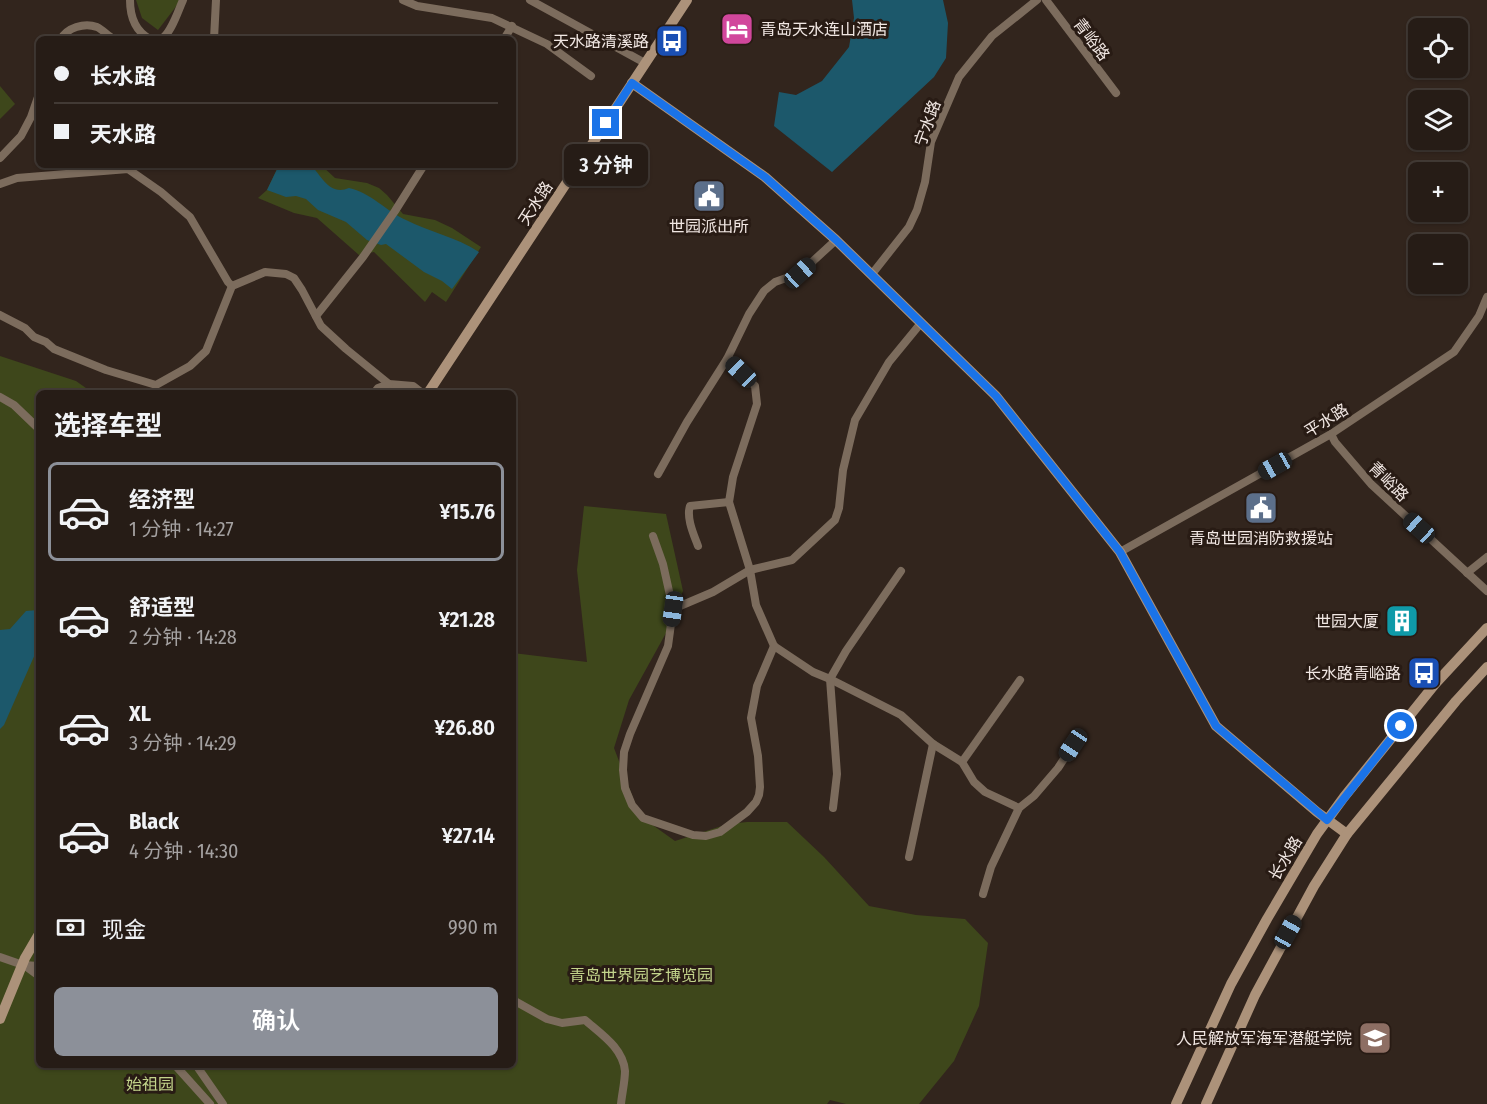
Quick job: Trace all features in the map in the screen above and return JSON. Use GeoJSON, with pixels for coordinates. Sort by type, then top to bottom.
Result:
{"type":"FeatureCollection","features":[{"type":"Feature","properties":{"kind":"street"},"geometry":{"type":"LineString","coordinates":[[130,0],[132,19],[145,36]]}},
{"type":"Feature","properties":{"kind":"street"},"geometry":{"type":"LineString","coordinates":[[166,36],[183,0]]}},
{"type":"Feature","properties":{"kind":"street"},"geometry":{"type":"LineString","coordinates":[[214,36],[216,0]]}},
{"type":"Feature","properties":{"kind":"street"},"geometry":{"type":"LineString","coordinates":[[403,0],[417,6],[492,18],[512,26],[547,44],[591,76]]}},
{"type":"Feature","properties":{"kind":"street"},"geometry":{"type":"LineString","coordinates":[[530,0],[645,63]]}},
{"type":"Feature","properties":{"kind":"street","name":"天水路"},"geometry":{"type":"LineString","coordinates":[[430,390],[687,0]]}},
{"type":"Feature","properties":{"kind":"street","name":"宁水路"},"geometry":{"type":"LineString","coordinates":[[872,274],[909,227],[917,210],[925,182],[931,142],[959,77],[992,36],[1036,0]]}},
{"type":"Feature","properties":{"kind":"street","name":"青峪路"},"geometry":{"type":"LineString","coordinates":[[1046,0],[1116,93]]}},
{"type":"Feature","properties":{"kind":"street"},"geometry":{"type":"LineString","coordinates":[[62,36],[74,27],[87,26],[97,27],[110,36]]}},
{"type":"Feature","properties":{"kind":"street"},"geometry":{"type":"LineString","coordinates":[[506,36],[512,26]]}},
{"type":"Feature","properties":{"kind":"street"},"geometry":{"type":"LineString","coordinates":[[632,83],[765,177],[872,274],[996,396],[1120,552],[1216,726],[1327,820],[1347,834]]}},
{"type":"Feature","properties":{"kind":"street"},"geometry":{"type":"LineString","coordinates":[[0,158],[21,136],[36,103]]}},
{"type":"Feature","properties":{"kind":"street"},"geometry":{"type":"LineString","coordinates":[[0,184],[17,178],[119,168]]}},
{"type":"Feature","properties":{"kind":"street"},"geometry":{"type":"LineString","coordinates":[[130,168],[190,217],[232,286]]}},
{"type":"Feature","properties":{"kind":"street"},"geometry":{"type":"LineString","coordinates":[[316,316],[363,257],[422,168]]}},
{"type":"Feature","properties":{"kind":"street"},"geometry":{"type":"LineString","coordinates":[[658,474],[687,422],[727,359],[749,314],[764,291],[775,282],[800,273],[836,240]]}},
{"type":"Feature","properties":{"kind":"street"},"geometry":{"type":"LineString","coordinates":[[0,315],[25,328],[34,337],[46,342],[54,349],[106,370],[156,385],[190,366],[206,351],[232,286],[265,272],[286,274],[294,278],[321,326],[389,384]]}},
{"type":"Feature","properties":{"kind":"street","name":"平水路"},"geometry":{"type":"LineString","coordinates":[[1120,552],[1331,434],[1454,352],[1479,316],[1487,297]]}},
{"type":"Feature","properties":{"kind":"street"},"geometry":{"type":"LineString","coordinates":[[673,609],[713,592],[750,570],[792,560],[835,520],[839,508],[843,470],[855,420],[889,362],[921,323]]}},
{"type":"Feature","properties":{"kind":"street"},"geometry":{"type":"LineString","coordinates":[[727,359],[755,386],[757,404],[733,477],[729,502],[750,570],[756,605],[774,646],[813,672],[901,715],[933,744],[962,762],[974,782],[985,792],[1019,808]]}},
{"type":"Feature","properties":{"kind":"street"},"geometry":{"type":"LineString","coordinates":[[376,390],[389,384],[413,386],[418,390]]}},
{"type":"Feature","properties":{"kind":"street"},"geometry":{"type":"LineString","coordinates":[[156,385],[158,390]]}},
{"type":"Feature","properties":{"kind":"street"},"geometry":{"type":"LineString","coordinates":[[0,398],[14,405],[36,426]]}},
{"type":"Feature","properties":{"kind":"street","name":"青峪路"},"geometry":{"type":"LineString","coordinates":[[1331,434],[1335,442],[1371,484],[1487,591]]}},
{"type":"Feature","properties":{"kind":"street"},"geometry":{"type":"LineString","coordinates":[[699,546],[688,511],[690,506],[729,502]]}},
{"type":"Feature","properties":{"kind":"street"},"geometry":{"type":"LineString","coordinates":[[653,536],[663,564],[673,609],[668,646],[624,752],[625,788],[632,805],[643,818],[693,835],[706,836],[720,832],[747,812],[756,802],[760,787],[752,718],[757,686],[774,646]]}},
{"type":"Feature","properties":{"kind":"street"},"geometry":{"type":"LineString","coordinates":[[1467,573],[1487,557]]}},
{"type":"Feature","properties":{"kind":"street"},"geometry":{"type":"LineString","coordinates":[[833,808],[837,774],[830,679],[846,651],[901,571]]}},
{"type":"Feature","properties":{"kind":"street","name":"长水路"},"geometry":{"type":"LineString","coordinates":[[1176,1104],[1231,984],[1306,852],[1327,820],[1435,684],[1487,628]]}},
{"type":"Feature","properties":{"kind":"street"},"geometry":{"type":"LineString","coordinates":[[1206,1104],[1255,995],[1314,886],[1347,834],[1456,701],[1487,667]]}},
{"type":"Feature","properties":{"kind":"street"},"geometry":{"type":"LineString","coordinates":[[962,762],[1020,680]]}},
{"type":"Feature","properties":{"kind":"street"},"geometry":{"type":"LineString","coordinates":[[909,857],[933,744]]}},
{"type":"Feature","properties":{"kind":"street"},"geometry":{"type":"LineString","coordinates":[[983,894],[991,867],[1019,808],[1034,796],[1052,775],[1073,745]]}},
{"type":"Feature","properties":{"kind":"street"},"geometry":{"type":"LineString","coordinates":[[0,1019],[22,965],[36,939]]}},
{"type":"Feature","properties":{"kind":"street"},"geometry":{"type":"LineString","coordinates":[[0,957],[22,965],[36,974]]}},
{"type":"Feature","properties":{"kind":"street"},"geometry":{"type":"LineString","coordinates":[[22,965],[36,966]]}},
{"type":"Feature","properties":{"kind":"street"},"geometry":{"type":"LineString","coordinates":[[516,1002],[547,1019],[562,1023],[585,1020],[610,1042],[623,1062],[625,1073],[621,1104]]}},
{"type":"Feature","properties":{"kind":"street"},"geometry":{"type":"LineString","coordinates":[[178,1068],[210,1104]]}},
{"type":"Feature","properties":{"kind":"street"},"geometry":{"type":"LineString","coordinates":[[198,1068],[223,1104]]}},
{"type":"Feature","properties":{"kind":"green space"},"geometry":{"type":"Polygon","coordinates":[[[136,0],[181,0],[158,30],[142,18],[136,0]]]}},
{"type":"Feature","properties":{"kind":"green space"},"geometry":{"type":"Polygon","coordinates":[[[0,86],[15,104],[0,119],[0,86]]]}},
{"type":"Feature","properties":{"kind":"green space"},"geometry":{"type":"Polygon","coordinates":[[[278,168],[324,168],[335,178],[367,183],[379,188],[403,214],[435,220],[481,247],[446,302],[432,292],[425,302],[374,252],[359,255],[317,218],[294,213],[258,198],[267,190],[278,168]]]}},
{"type":"Feature","properties":{"kind":"green space","name":"青岛世界园艺博览园"},"geometry":{"type":"Polygon","coordinates":[[[0,356],[76,381],[89,390],[36,390],[36,1068],[516,1068],[516,653],[587,662],[577,570],[584,506],[666,514],[683,591],[666,633],[629,700],[614,748],[640,816],[675,841],[728,824],[787,822],[824,857],[869,906],[916,915],[965,919],[988,943],[979,1006],[954,1061],[919,1104],[846,1104],[830,1100],[827,1104],[0,1104],[0,356]]]}},
{"type":"Feature","properties":{"kind":"water"},"geometry":{"type":"Polygon","coordinates":[[[852,0],[943,0],[948,23],[946,58],[934,77],[832,172],[774,126],[779,92],[796,95],[822,81],[849,47],[854,18],[852,0]]]}},
{"type":"Feature","properties":{"kind":"water"},"geometry":{"type":"Polygon","coordinates":[[[278,168],[313,168],[332,187],[357,190],[406,220],[461,242],[479,252],[452,289],[386,244],[381,245],[367,240],[346,222],[318,210],[306,199],[296,196],[286,197],[267,190],[278,168]]]}},
{"type":"Feature","properties":{"kind":"water"},"geometry":{"type":"Polygon","coordinates":[[[36,610],[36,652],[4,725],[0,729],[0,630],[10,629],[26,611],[36,610]]]}},
{"type":"Feature","properties":{"kind":"place","name":"青岛天水连山酒店"},"geometry":{"type":"Point","coordinates":[737,29]}},
{"type":"Feature","properties":{"kind":"place","name":"天水路清溪路"},"geometry":{"type":"Point","coordinates":[672,41]}},
{"type":"Feature","properties":{"kind":"place","name":"世园派出所"},"geometry":{"type":"Point","coordinates":[709,196]}},
{"type":"Feature","properties":{"kind":"place","name":"青岛世园消防救援站"},"geometry":{"type":"Point","coordinates":[1261,508]}},
{"type":"Feature","properties":{"kind":"place","name":"世园大厦"},"geometry":{"type":"Point","coordinates":[1402,621]}},
{"type":"Feature","properties":{"kind":"place","name":"长水路青峪路"},"geometry":{"type":"Point","coordinates":[1424,673]}},
{"type":"Feature","properties":{"kind":"place","name":"人民解放军海军潜艇学院"},"geometry":{"type":"Point","coordinates":[1375,1038]}},
{"type":"Feature","properties":{"kind":"route"},"geometry":{"type":"LineString","coordinates":[[606,123],[632,83],[765,177],[836,240],[996,396],[1120,552],[1216,726],[1327,820],[1401,726]]}},
{"type":"Feature","properties":{"kind":"park label","name":"始祖园"},"geometry":{"type":"Point","coordinates":[150,1084]}}]}
